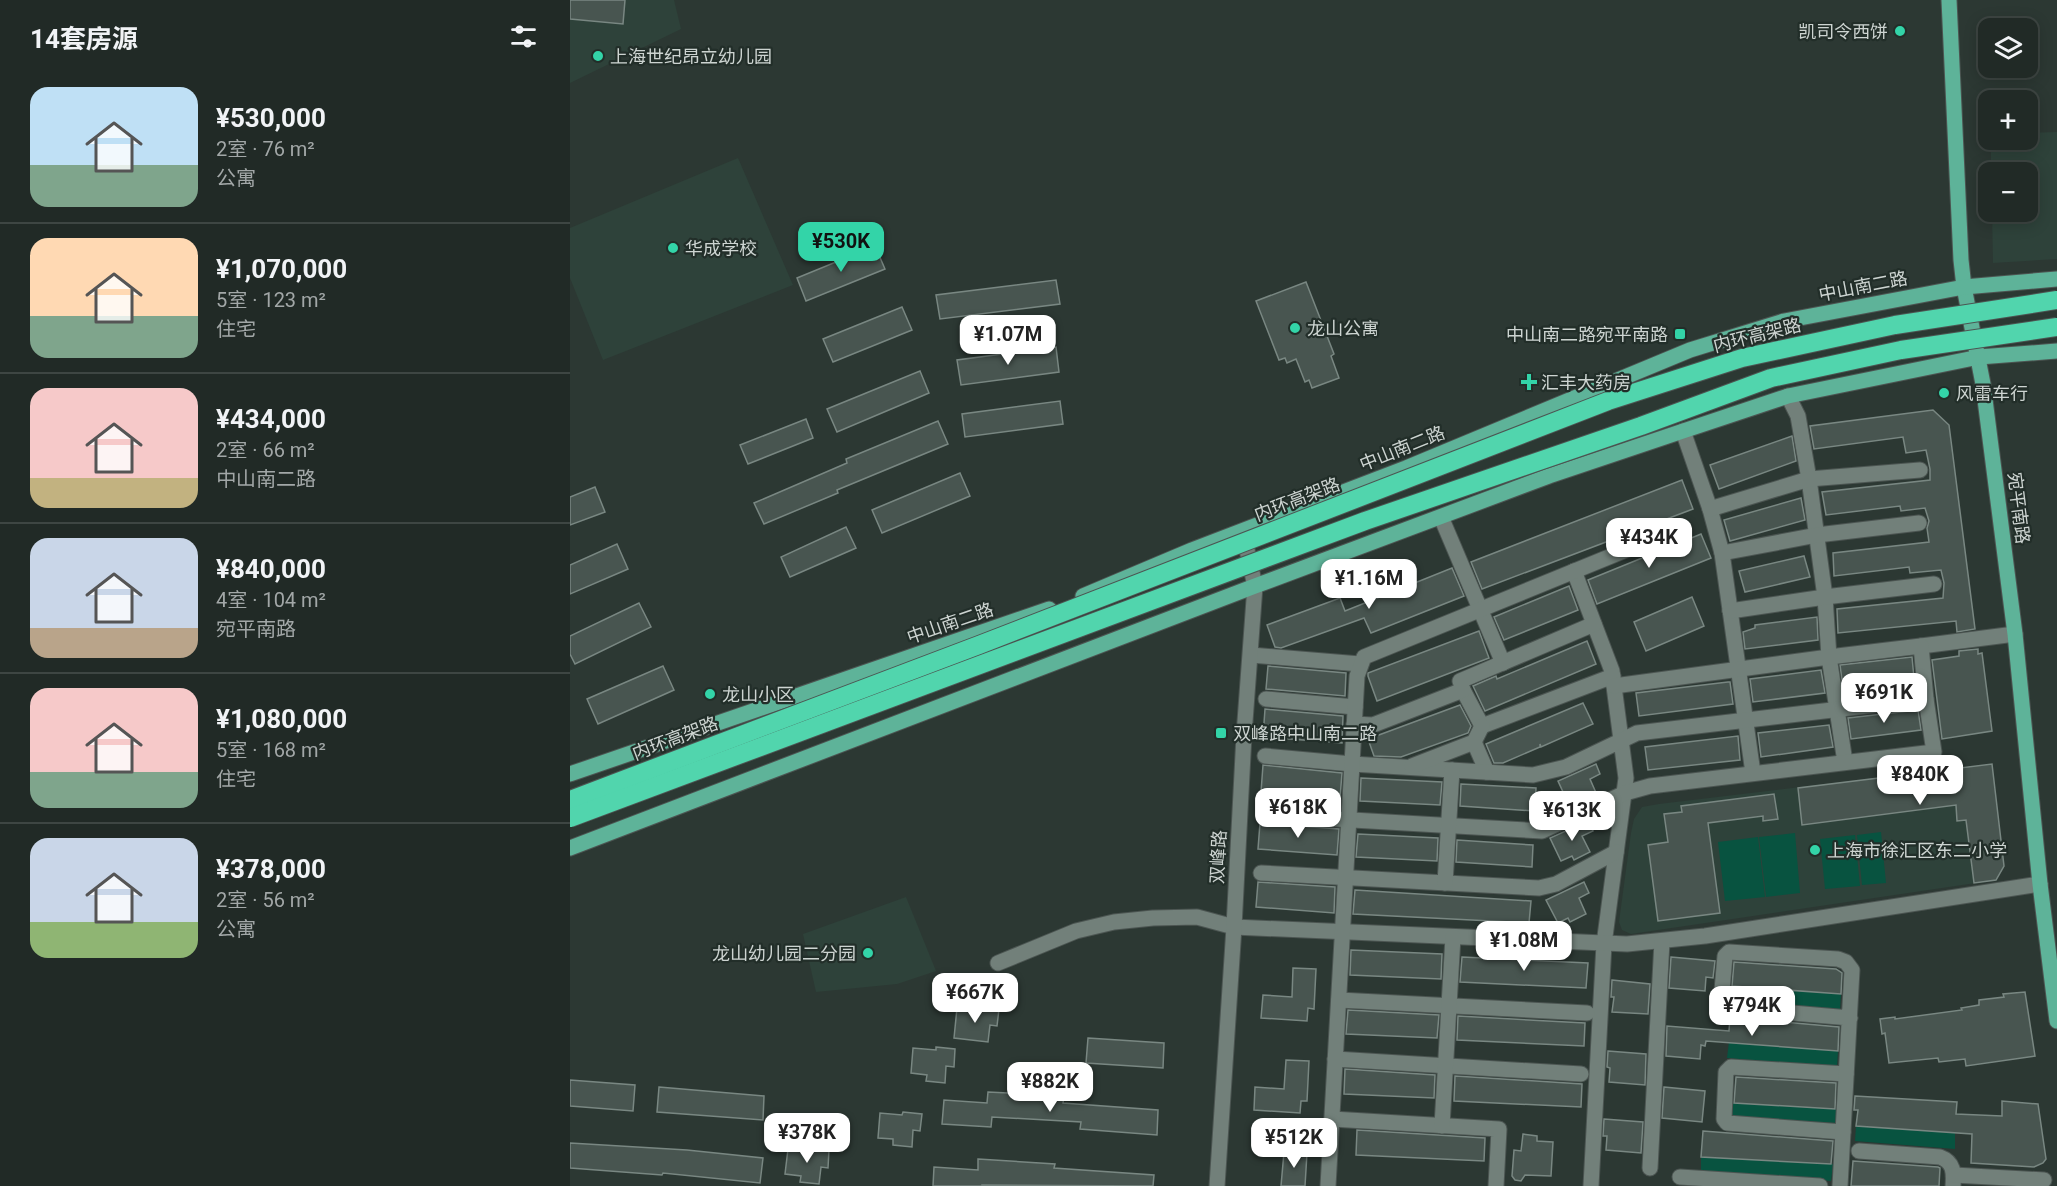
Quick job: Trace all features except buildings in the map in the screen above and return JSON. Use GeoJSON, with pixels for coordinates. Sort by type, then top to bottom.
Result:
{"type":"FeatureCollection","features":[{"type":"Feature","properties":{"kind":"highway","name":"内环高架路"},"geometry":{"type":"LineString","coordinates":[[570,800],[968,650],[1608,401],[1754,356],[1894,325],[2057,300]]}},
{"type":"Feature","properties":{"kind":"highway","name":"内环高架路"},"geometry":{"type":"LineString","coordinates":[[570,818],[1354,525],[1641,426],[1771,378],[1901,350],[2057,327]]}},
{"type":"Feature","properties":{"kind":"main road","name":"宛平南路"},"geometry":{"type":"LineString","coordinates":[[1950,0],[1960,260],[1979,357],[2015,634],[2040,884],[2057,1021]]}},
{"type":"Feature","properties":{"kind":"main road","name":"中山南二路"},"geometry":{"type":"LineString","coordinates":[[570,774],[1062,604],[1192,550],[1406,468],[1690,350],[1784,321],[1964,287],[2057,279]]}},
{"type":"Feature","properties":{"kind":"main road"},"geometry":{"type":"LineString","coordinates":[[570,848],[1255,586],[1549,476],[1683,431],[1788,396],[1979,357],[2057,351]]}},
{"type":"Feature","properties":{"kind":"street"},"geometry":{"type":"LineString","coordinates":[[1788,396],[1798,416],[1809,479],[1825,597],[1829,657],[1845,762]]}},
{"type":"Feature","properties":{"kind":"street"},"geometry":{"type":"LineString","coordinates":[[1683,431],[1710,509],[1722,553],[1753,773]]}},
{"type":"Feature","properties":{"kind":"street"},"geometry":{"type":"LineString","coordinates":[[1710,509],[1809,479],[1920,470]]}},
{"type":"Feature","properties":{"kind":"street"},"geometry":{"type":"LineString","coordinates":[[1441,517],[1503,663]]}},
{"type":"Feature","properties":{"kind":"street"},"geometry":{"type":"LineString","coordinates":[[1722,553],[1817,535],[1919,523]]}},
{"type":"Feature","properties":{"kind":"street"},"geometry":{"type":"LineString","coordinates":[[1328,1186],[1355,707],[1360,664],[1364,657],[1675,531]]}},
{"type":"Feature","properties":{"kind":"street","name":"双峰路"},"geometry":{"type":"LineString","coordinates":[[1217,1186],[1255,586],[1243,532]]}},
{"type":"Feature","properties":{"kind":"street"},"geometry":{"type":"LineString","coordinates":[[1574,572],[1613,681],[1626,778],[1604,944],[1591,1186]]}},
{"type":"Feature","properties":{"kind":"street"},"geometry":{"type":"LineString","coordinates":[[1730,611],[1934,584]]}},
{"type":"Feature","properties":{"kind":"street"},"geometry":{"type":"LineString","coordinates":[[1482,726],[1460,681],[1594,624]]}},
{"type":"Feature","properties":{"kind":"street"},"geometry":{"type":"LineString","coordinates":[[1407,767],[1474,742],[1482,726],[1613,681],[1737,669],[2015,634]]}},
{"type":"Feature","properties":{"kind":"street"},"geometry":{"type":"LineString","coordinates":[[1265,815],[1542,831],[1625,793],[1664,783],[1934,752],[1921,646]]}},
{"type":"Feature","properties":{"kind":"street"},"geometry":{"type":"LineString","coordinates":[[1251,656],[1360,664]]}},
{"type":"Feature","properties":{"kind":"street"},"geometry":{"type":"LineString","coordinates":[[1354,724],[1373,725],[1463,690]]}},
{"type":"Feature","properties":{"kind":"street"},"geometry":{"type":"LineString","coordinates":[[1266,699],[1355,707]]}},
{"type":"Feature","properties":{"kind":"street"},"geometry":{"type":"LineString","coordinates":[[1265,756],[1352,764],[1533,775],[1566,767],[1637,733],[1926,699]]}},
{"type":"Feature","properties":{"kind":"street"},"geometry":{"type":"LineString","coordinates":[[1474,742],[1487,772]]}},
{"type":"Feature","properties":{"kind":"street"},"geometry":{"type":"LineString","coordinates":[[1445,883],[1452,770]]}},
{"type":"Feature","properties":{"kind":"street"},"geometry":{"type":"LineString","coordinates":[[1261,873],[1539,888],[1556,884],[1616,852]]}},
{"type":"Feature","properties":{"kind":"street"},"geometry":{"type":"LineString","coordinates":[[998,963],[1076,931],[1114,922],[1153,918],[1197,917],[1234,927],[1604,944],[1662,941],[2040,884]]}},
{"type":"Feature","properties":{"kind":"street"},"geometry":{"type":"LineString","coordinates":[[1442,1125],[1452,937]]}},
{"type":"Feature","properties":{"kind":"street"},"geometry":{"type":"LineString","coordinates":[[1650,1168],[1662,941]]}},
{"type":"Feature","properties":{"kind":"street"},"geometry":{"type":"LineString","coordinates":[[1840,1186],[1850,1018],[1852,970],[1846,962],[1839,959],[1729,952],[1725,956],[1721,1002],[1725,1007],[1850,1018]]}},
{"type":"Feature","properties":{"kind":"street"},"geometry":{"type":"LineString","coordinates":[[1339,1000],[1587,1013]]}},
{"type":"Feature","properties":{"kind":"street"},"geometry":{"type":"LineString","coordinates":[[1335,1059],[1581,1074]]}},
{"type":"Feature","properties":{"kind":"street"},"geometry":{"type":"LineString","coordinates":[[1843,1132],[1727,1123],[1725,1119],[1726,1072],[1731,1067],[1846,1074]]}},
{"type":"Feature","properties":{"kind":"street"},"geometry":{"type":"LineString","coordinates":[[1332,1119],[1499,1129],[1496,1186]]}},
{"type":"Feature","properties":{"kind":"street"},"geometry":{"type":"LineString","coordinates":[[1859,1151],[1940,1157],[1947,1160],[1952,1167],[1953,1180],[2044,1180]]}},
{"type":"Feature","properties":{"kind":"street"},"geometry":{"type":"LineString","coordinates":[[1680,1177],[1820,1186]]}},
{"type":"Feature","properties":{"kind":"shaded area","name":"上海世纪昂立幼儿园"},"geometry":{"type":"Polygon","coordinates":[[[570,0],[674,0],[681,29],[570,83],[570,0]]]}},
{"type":"Feature","properties":{"kind":"shaded area"},"geometry":{"type":"Polygon","coordinates":[[[2057,132],[2057,259],[1993,263],[1992,222],[2038,222],[2038,162],[1991,162],[1991,150],[2038,150],[2038,133],[2057,132]]]}},
{"type":"Feature","properties":{"kind":"shaded area","name":"华成学校"},"geometry":{"type":"Polygon","coordinates":[[[738,158],[793,285],[603,360],[570,278],[570,228],[738,158]]]}},
{"type":"Feature","properties":{"kind":"shaded area","name":"上海市徐汇区东二小学"},"geometry":{"type":"Polygon","coordinates":[[[1992,764],[2004,866],[1996,880],[1631,934],[1622,930],[1619,922],[1631,833],[1634,819],[1642,807],[1992,764]]]}},
{"type":"Feature","properties":{"kind":"shaded area","name":"龙山幼儿园二分园"},"geometry":{"type":"Polygon","coordinates":[[[906,897],[936,971],[897,984],[816,992],[803,934],[906,897]]]}},
{"type":"Feature","properties":{"kind":"green space"},"geometry":{"type":"Polygon","coordinates":[[[1881,832],[1886,883],[1862,885],[1857,835],[1881,832]]]}},
{"type":"Feature","properties":{"kind":"green space"},"geometry":{"type":"Polygon","coordinates":[[[1795,833],[1800,893],[1766,897],[1759,837],[1795,833]]]}},
{"type":"Feature","properties":{"kind":"green space"},"geometry":{"type":"Polygon","coordinates":[[[1855,835],[1860,886],[1825,889],[1820,839],[1855,835]]]}},
{"type":"Feature","properties":{"kind":"green space"},"geometry":{"type":"Polygon","coordinates":[[[1758,837],[1765,897],[1725,901],[1718,842],[1758,837]]]}},
{"type":"Feature","properties":{"kind":"green space"},"geometry":{"type":"Polygon","coordinates":[[[1731,986],[1841,994],[1840,1010],[1730,1001],[1731,986]]]}},
{"type":"Feature","properties":{"kind":"green space"},"geometry":{"type":"Polygon","coordinates":[[[1729,1042],[1838,1051],[1837,1067],[1727,1058],[1729,1042]]]}},
{"type":"Feature","properties":{"kind":"green space"},"geometry":{"type":"Polygon","coordinates":[[[1732,1103],[1837,1109],[1837,1123],[1732,1117],[1732,1103]]]}},
{"type":"Feature","properties":{"kind":"green space"},"geometry":{"type":"Polygon","coordinates":[[[1856,1126],[1955,1133],[1955,1149],[1855,1141],[1856,1126]]]}},
{"type":"Feature","properties":{"kind":"green space"},"geometry":{"type":"Polygon","coordinates":[[[1701,1157],[1833,1164],[1831,1181],[1701,1171],[1701,1157]]]}},
{"type":"Feature","properties":{"kind":"place","name":"凯司令西饼"},"geometry":{"type":"Point","coordinates":[1900,31]}},
{"type":"Feature","properties":{"kind":"place","name":"上海世纪昂立幼儿园"},"geometry":{"type":"Point","coordinates":[598,56]}},
{"type":"Feature","properties":{"kind":"place","name":"华成学校"},"geometry":{"type":"Point","coordinates":[673,248]}},
{"type":"Feature","properties":{"kind":"place","name":"龙山公寓"},"geometry":{"type":"Point","coordinates":[1295,328]}},
{"type":"Feature","properties":{"kind":"place","name":"中山南二路宛平南路"},"geometry":{"type":"Point","coordinates":[1680,334]}},
{"type":"Feature","properties":{"kind":"place","name":"汇丰大药房"},"geometry":{"type":"Point","coordinates":[1529,382]}},
{"type":"Feature","properties":{"kind":"place","name":"风雷车行"},"geometry":{"type":"Point","coordinates":[1944,393]}},
{"type":"Feature","properties":{"kind":"place","name":"龙山小区"},"geometry":{"type":"Point","coordinates":[710,694]}},
{"type":"Feature","properties":{"kind":"place","name":"双峰路中山南二路"},"geometry":{"type":"Point","coordinates":[1221,733]}},
{"type":"Feature","properties":{"kind":"place","name":"上海市徐汇区东二小学"},"geometry":{"type":"Point","coordinates":[1815,850]}},
{"type":"Feature","properties":{"kind":"place","name":"龙山幼儿园二分园"},"geometry":{"type":"Point","coordinates":[868,953]}}]}
